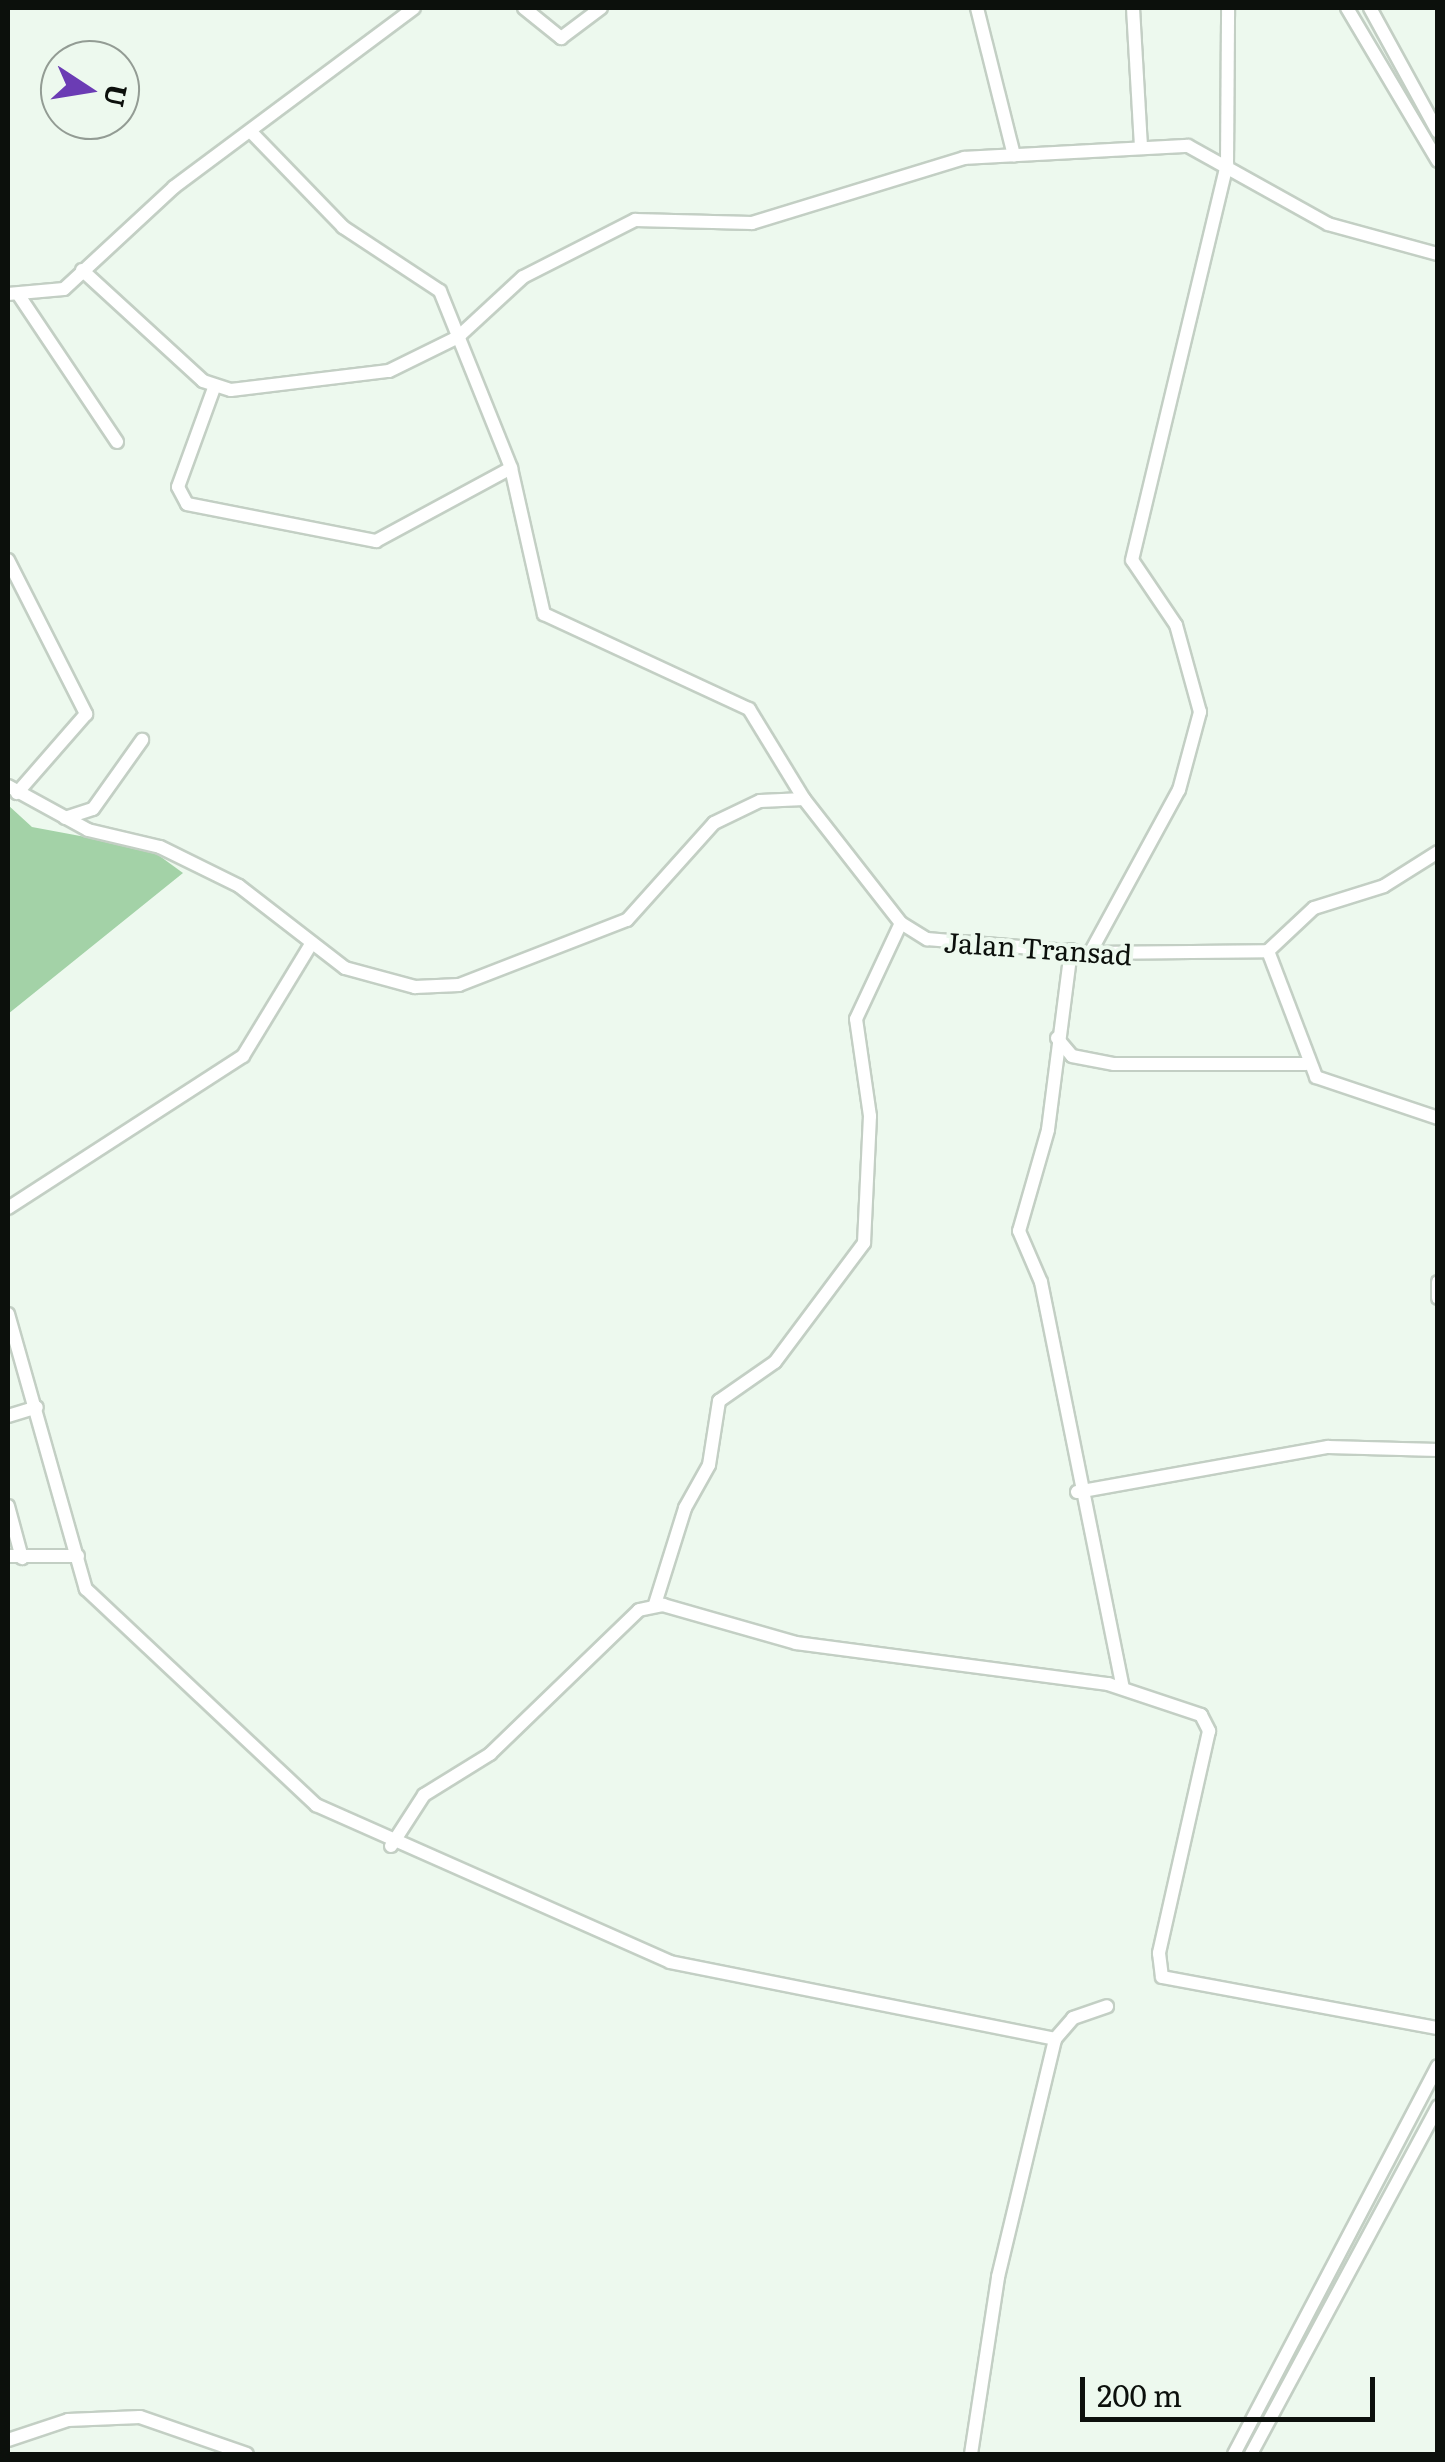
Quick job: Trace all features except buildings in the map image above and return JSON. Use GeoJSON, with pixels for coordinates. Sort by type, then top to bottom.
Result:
{"type":"FeatureCollection","features":[{"type":"Feature","properties":{"kind":"street"},"geometry":{"type":"LineString","coordinates":[[13,294],[58,292],[252,132],[414,8]]}},
{"type":"Feature","properties":{"kind":"street"},"geometry":{"type":"LineString","coordinates":[[524,8],[561,38],[601,8]]}},
{"type":"Feature","properties":{"kind":"street"},"geometry":{"type":"LineString","coordinates":[[977,8],[1014,154]]}},
{"type":"Feature","properties":{"kind":"street"},"geometry":{"type":"LineString","coordinates":[[1133,8],[1141,146]]}},
{"type":"Feature","properties":{"kind":"street"},"geometry":{"type":"LineString","coordinates":[[1090,952],[1178,790],[1200,712],[1173,619],[1132,560],[1227,164],[1228,8]]}},
{"type":"Feature","properties":{"kind":"street"},"geometry":{"type":"LineString","coordinates":[[1348,8],[1438,161]]}},
{"type":"Feature","properties":{"kind":"street"},"geometry":{"type":"LineString","coordinates":[[1370,8],[1438,132]]}},
{"type":"Feature","properties":{"kind":"street"},"geometry":{"type":"LineString","coordinates":[[252,132],[342,228],[435,284],[511,468],[544,614],[749,709],[804,799],[901,923],[856,1023],[870,1116],[864,1244],[775,1362],[720,1401],[709,1465],[685,1508],[655,1604],[553,1686],[490,1754],[424,1795],[391,1846]]}},
{"type":"Feature","properties":{"kind":"street"},"geometry":{"type":"LineString","coordinates":[[82,270],[214,388],[346,382],[458,337],[523,277],[635,220],[752,223],[964,158],[1188,146],[1227,164],[1328,224],[1438,254]]}},
{"type":"Feature","properties":{"kind":"street"},"geometry":{"type":"LineString","coordinates":[[13,294],[117,442]]}},
{"type":"Feature","properties":{"kind":"street"},"geometry":{"type":"LineString","coordinates":[[214,388],[178,487],[187,504],[376,541],[511,468]]}},
{"type":"Feature","properties":{"kind":"street"},"geometry":{"type":"LineString","coordinates":[[8,560],[86,714],[12,789],[65,818],[223,878],[310,946],[382,982],[459,984],[627,920],[732,810],[804,799]]}},
{"type":"Feature","properties":{"kind":"street"},"geometry":{"type":"LineString","coordinates":[[65,818],[93,809],[142,740]]}},
{"type":"Feature","properties":{"kind":"street"},"geometry":{"type":"LineString","coordinates":[[1438,852],[1384,886],[1314,908],[1268,951],[1306,1064],[1330,1088],[1438,1118]]}},
{"type":"Feature","properties":{"kind":"street","name":"Jalan Transad"},"geometry":{"type":"LineString","coordinates":[[901,923],[927,939],[1090,952],[1268,951]]}},
{"type":"Feature","properties":{"kind":"street"},"geometry":{"type":"LineString","coordinates":[[8,1208],[243,1056],[310,946]]}},
{"type":"Feature","properties":{"kind":"street"},"geometry":{"type":"LineString","coordinates":[[1070,950],[1048,1130],[1019,1230],[1041,1282],[1077,1492],[1123,1687]]}},
{"type":"Feature","properties":{"kind":"street"},"geometry":{"type":"LineString","coordinates":[[1057,1038],[1072,1056],[1114,1064],[1306,1064]]}},
{"type":"Feature","properties":{"kind":"street"},"geometry":{"type":"LineString","coordinates":[[1438,1282],[1438,1298]]}},
{"type":"Feature","properties":{"kind":"street"},"geometry":{"type":"LineString","coordinates":[[8,1314],[92,1596],[303,1796],[391,1846],[670,1962],[1056,2039]]}},
{"type":"Feature","properties":{"kind":"street"},"geometry":{"type":"LineString","coordinates":[[8,1416],[37,1407]]}},
{"type":"Feature","properties":{"kind":"street"},"geometry":{"type":"LineString","coordinates":[[1077,1492],[1328,1447],[1438,1450]]}},
{"type":"Feature","properties":{"kind":"street"},"geometry":{"type":"LineString","coordinates":[[8,1506],[22,1558]]}},
{"type":"Feature","properties":{"kind":"street"},"geometry":{"type":"LineString","coordinates":[[8,1556],[78,1556]]}},
{"type":"Feature","properties":{"kind":"street"},"geometry":{"type":"LineString","coordinates":[[655,1604],[796,1643],[1123,1687],[1208,1721],[1159,1954],[1162,1977],[1438,2028]]}},
{"type":"Feature","properties":{"kind":"street"},"geometry":{"type":"LineString","coordinates":[[971,2454],[1023,2170],[1056,2039],[1073,2018],[1107,2006]]}},
{"type":"Feature","properties":{"kind":"street"},"geometry":{"type":"LineString","coordinates":[[1234,2454],[1438,2066]]}},
{"type":"Feature","properties":{"kind":"street"},"geometry":{"type":"LineString","coordinates":[[1252,2454],[1438,2106]]}},
{"type":"Feature","properties":{"kind":"street"},"geometry":{"type":"LineString","coordinates":[[8,2440],[68,2420],[140,2418],[247,2454]]}},
{"type":"Feature","properties":{"kind":"green space"},"geometry":{"type":"Polygon","coordinates":[[[8,805],[32,827],[150,849],[183,873],[8,1014],[8,805]]]}}]}
